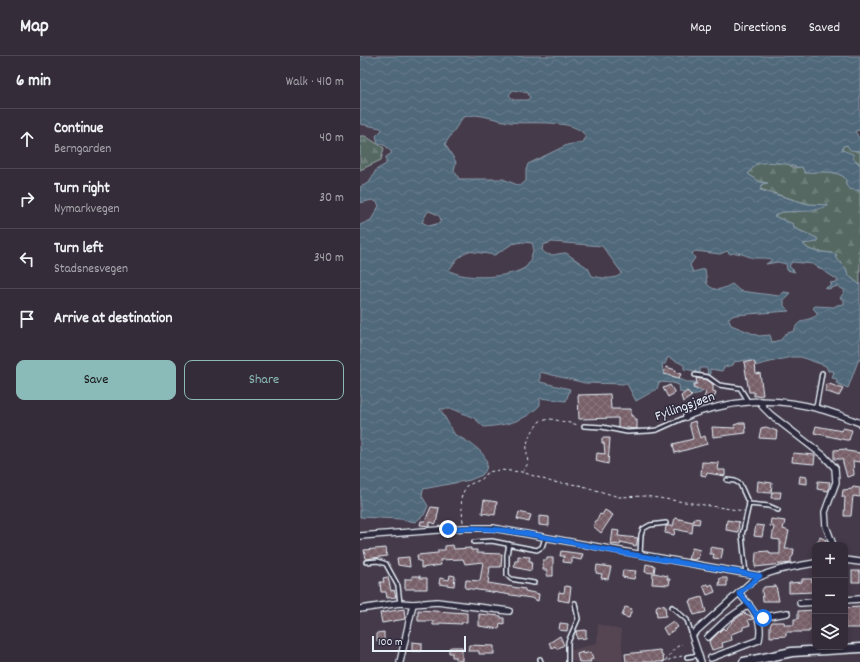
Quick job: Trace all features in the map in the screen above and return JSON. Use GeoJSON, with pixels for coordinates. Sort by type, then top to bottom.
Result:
{"type":"FeatureCollection","features":[{"type":"Feature","properties":{"kind":"street","name":"Fyllingsjøen"},"geometry":{"type":"LineString","coordinates":[[686,417],[710,409],[760,401],[790,403],[816,407],[860,423]]}},
{"type":"Feature","properties":{"kind":"street"},"geometry":{"type":"LineString","coordinates":[[760,401],[763,407],[770,414],[833,464],[837,475],[836,482],[827,506],[825,517],[827,530],[832,542]]}},
{"type":"Feature","properties":{"kind":"street"},"geometry":{"type":"LineString","coordinates":[[360,536],[464,528],[493,528],[640,556],[760,576]]}},
{"type":"Feature","properties":{"kind":"street"},"geometry":{"type":"LineString","coordinates":[[848,560],[860,562]]}},
{"type":"Feature","properties":{"kind":"street"},"geometry":{"type":"LineString","coordinates":[[701,662],[692,635],[739,593],[760,576],[780,569],[812,564]]}},
{"type":"Feature","properties":{"kind":"street"},"geometry":{"type":"LineString","coordinates":[[711,658],[759,640],[760,626],[758,618],[749,604],[739,593]]}},
{"type":"Feature","properties":{"kind":"street"},"geometry":{"type":"LineString","coordinates":[[848,600],[860,599]]}},
{"type":"Feature","properties":{"kind":"street"},"geometry":{"type":"LineString","coordinates":[[360,609],[400,603],[413,604],[437,602],[509,611]]}},
{"type":"Feature","properties":{"kind":"street"},"geometry":{"type":"LineString","coordinates":[[800,603],[812,602]]}},
{"type":"Feature","properties":{"kind":"street"},"geometry":{"type":"LineString","coordinates":[[400,662],[413,604]]}},
{"type":"Feature","properties":{"kind":"street"},"geometry":{"type":"LineString","coordinates":[[708,637],[725,621],[749,604]]}},
{"type":"Feature","properties":{"kind":"street"},"geometry":{"type":"LineString","coordinates":[[758,618],[787,613]]}},
{"type":"Feature","properties":{"kind":"street"},"geometry":{"type":"LineString","coordinates":[[749,661],[799,651],[860,648]]}},
{"type":"Feature","properties":{"kind":"lane"},"geometry":{"type":"LineString","coordinates":[[816,407],[822,374]]}},
{"type":"Feature","properties":{"kind":"lane","name":"Fyllingsjøen"},"geometry":{"type":"LineString","coordinates":[[695,375],[708,377],[719,385],[740,388],[748,402]]}},
{"type":"Feature","properties":{"kind":"lane","name":"Fyllingsjøen"},"geometry":{"type":"LineString","coordinates":[[584,426],[602,427],[626,432],[649,431],[657,430],[686,417]]}},
{"type":"Feature","properties":{"kind":"lane"},"geometry":{"type":"LineString","coordinates":[[727,480],[740,484],[749,504],[742,540],[746,574]]}},
{"type":"Feature","properties":{"kind":"lane"},"geometry":{"type":"LineString","coordinates":[[749,504],[768,506],[778,510]]}},
{"type":"Feature","properties":{"kind":"lane"},"geometry":{"type":"LineString","coordinates":[[640,556],[641,535],[644,529],[650,525],[666,523]]}},
{"type":"Feature","properties":{"kind":"lane"},"geometry":{"type":"LineString","coordinates":[[474,542],[492,541],[537,550],[542,547],[545,538]]}},
{"type":"Feature","properties":{"kind":"lane"},"geometry":{"type":"LineString","coordinates":[[509,544],[506,562],[507,575],[514,580],[534,583]]}},
{"type":"Feature","properties":{"kind":"lane"},"geometry":{"type":"LineString","coordinates":[[366,562],[378,561],[386,564],[398,586],[400,603]]}},
{"type":"Feature","properties":{"kind":"lane"},"geometry":{"type":"LineString","coordinates":[[564,662],[568,662],[568,642],[577,623],[575,603]]}},
{"type":"Feature","properties":{"kind":"lane"},"geometry":{"type":"LineString","coordinates":[[672,607],[687,620],[692,635]]}},
{"type":"Feature","properties":{"kind":"lane"},"geometry":{"type":"LineString","coordinates":[[687,657],[699,655]]}},
{"type":"Feature","properties":{"kind":"path"},"geometry":{"type":"LineString","coordinates":[[522,472],[528,463],[526,445],[529,435],[540,421],[551,419],[584,426]]}},
{"type":"Feature","properties":{"kind":"path"},"geometry":{"type":"LineString","coordinates":[[464,528],[461,498],[466,486],[482,479],[488,472],[500,470],[522,472],[552,482],[579,485],[619,497],[645,496],[748,511]]}},
{"type":"Feature","properties":{"kind":"path"},"geometry":{"type":"LineString","coordinates":[[664,662],[675,648],[682,644]]}},
{"type":"Feature","properties":{"kind":"path"},"geometry":{"type":"LineString","coordinates":[[662,662],[680,656],[687,657]]}},
{"type":"Feature","properties":{"kind":"shaded area"},"geometry":{"type":"Polygon","coordinates":[[[598,624],[621,630],[623,662],[576,662],[570,659],[569,651],[597,643],[598,624]]]}},
{"type":"Feature","properties":{"kind":"green space"},"geometry":{"type":"Polygon","coordinates":[[[360,136],[365,136],[384,148],[381,160],[360,170],[360,136]]]}},
{"type":"Feature","properties":{"kind":"green space"},"geometry":{"type":"Polygon","coordinates":[[[847,145],[855,151],[860,151],[860,165],[842,150],[843,146],[847,145]]]}},
{"type":"Feature","properties":{"kind":"green space"},"geometry":{"type":"Polygon","coordinates":[[[766,162],[788,164],[794,168],[802,167],[805,173],[832,172],[846,179],[846,185],[860,191],[860,285],[848,275],[846,268],[835,257],[837,255],[810,250],[803,243],[817,242],[817,238],[794,228],[793,224],[773,216],[782,212],[800,211],[828,205],[808,204],[760,189],[762,184],[767,183],[760,182],[748,174],[753,165],[766,162]]]}},
{"type":"Feature","properties":{"kind":"water"},"geometry":{"type":"Polygon","coordinates":[[[360,56],[860,56],[860,130],[855,131],[860,140],[860,151],[850,150],[847,145],[843,146],[842,150],[853,154],[853,158],[860,165],[860,191],[849,189],[846,185],[846,179],[832,172],[805,173],[802,167],[782,163],[756,164],[748,174],[760,182],[768,183],[762,184],[760,190],[808,204],[828,205],[812,211],[782,212],[774,216],[793,224],[794,228],[817,238],[817,242],[803,244],[810,250],[837,255],[835,257],[846,268],[848,275],[860,285],[860,360],[858,361],[848,388],[836,383],[837,379],[832,378],[834,371],[828,371],[826,366],[801,357],[791,357],[754,366],[746,360],[734,362],[733,365],[724,367],[722,371],[710,369],[710,376],[708,375],[707,368],[700,368],[700,374],[695,373],[696,371],[684,369],[684,365],[668,357],[665,364],[662,364],[663,372],[687,382],[695,382],[702,390],[701,393],[692,395],[680,392],[679,385],[659,382],[657,389],[636,401],[627,384],[585,383],[540,372],[540,382],[570,389],[566,401],[540,398],[540,405],[534,411],[521,419],[507,424],[484,427],[474,418],[453,409],[440,409],[455,435],[474,446],[484,456],[487,462],[486,469],[482,475],[470,480],[423,489],[422,496],[428,506],[424,515],[415,522],[400,519],[360,517],[360,225],[371,220],[379,206],[377,202],[372,200],[360,203],[360,187],[369,183],[376,170],[386,164],[386,157],[392,153],[386,146],[378,143],[376,136],[382,130],[381,128],[360,124],[360,56]],[[513,90],[509,95],[513,100],[527,100],[530,98],[528,93],[513,90]],[[475,115],[463,117],[445,144],[456,162],[454,170],[459,179],[503,179],[520,186],[526,181],[526,170],[528,164],[567,145],[583,142],[586,137],[581,131],[562,124],[517,123],[475,115]],[[428,211],[422,222],[429,226],[440,223],[441,220],[439,216],[428,211]],[[522,242],[512,244],[495,255],[468,251],[457,259],[449,270],[465,276],[488,277],[520,270],[529,263],[533,251],[533,244],[522,242]],[[552,242],[543,245],[542,250],[550,255],[566,253],[588,268],[592,276],[612,278],[619,276],[622,273],[602,246],[552,242]],[[695,251],[692,254],[695,258],[690,265],[693,272],[705,269],[707,284],[710,287],[722,289],[732,284],[740,291],[779,296],[784,292],[790,293],[784,299],[784,306],[789,311],[735,315],[728,318],[731,325],[759,336],[770,335],[772,342],[781,340],[785,334],[794,331],[798,324],[818,314],[813,308],[815,306],[834,307],[844,304],[844,300],[840,298],[845,291],[838,286],[828,289],[825,288],[832,285],[830,283],[837,282],[838,280],[813,264],[792,262],[789,266],[795,272],[787,270],[786,264],[778,262],[766,264],[771,261],[771,259],[755,258],[737,253],[730,254],[727,251],[720,254],[695,251]]]}},
{"type":"Feature","properties":{"kind":"building"},"geometry":{"type":"Polygon","coordinates":[[[752,361],[755,363],[756,374],[760,373],[763,395],[754,396],[754,392],[749,392],[744,362],[752,361]]]}},
{"type":"Feature","properties":{"kind":"building"},"geometry":{"type":"Polygon","coordinates":[[[666,367],[676,370],[675,372],[681,374],[679,378],[664,374],[666,367]]]}},
{"type":"Feature","properties":{"kind":"building"},"geometry":{"type":"Polygon","coordinates":[[[696,378],[707,380],[713,384],[713,391],[716,392],[713,401],[704,398],[706,392],[693,388],[694,384],[697,384],[696,378]]]}},
{"type":"Feature","properties":{"kind":"building"},"geometry":{"type":"Polygon","coordinates":[[[827,383],[843,389],[839,396],[825,391],[827,383]]]}},
{"type":"Feature","properties":{"kind":"building"},"geometry":{"type":"Polygon","coordinates":[[[670,385],[675,393],[668,397],[663,388],[670,385]]]}},
{"type":"Feature","properties":{"kind":"building"},"geometry":{"type":"Polygon","coordinates":[[[687,391],[692,396],[683,402],[681,396],[687,391]]]}},
{"type":"Feature","properties":{"kind":"building"},"geometry":{"type":"Polygon","coordinates":[[[610,394],[611,409],[631,409],[631,416],[634,416],[634,419],[637,419],[637,429],[618,427],[618,418],[579,419],[578,395],[610,394]]]}},
{"type":"Feature","properties":{"kind":"building"},"geometry":{"type":"Polygon","coordinates":[[[695,421],[700,438],[705,436],[707,444],[675,453],[673,444],[693,439],[689,423],[695,421]]]}},
{"type":"Feature","properties":{"kind":"building"},"geometry":{"type":"Polygon","coordinates":[[[745,423],[746,433],[713,437],[712,427],[735,428],[734,425],[745,423]]]}},
{"type":"Feature","properties":{"kind":"building"},"geometry":{"type":"Polygon","coordinates":[[[816,426],[842,431],[843,428],[852,430],[849,440],[846,440],[814,433],[816,426]]]}},
{"type":"Feature","properties":{"kind":"building"},"geometry":{"type":"Polygon","coordinates":[[[766,427],[777,431],[776,439],[759,438],[761,428],[766,427]]]}},
{"type":"Feature","properties":{"kind":"building"},"geometry":{"type":"Polygon","coordinates":[[[602,438],[610,438],[608,464],[596,461],[597,453],[605,454],[602,438]]]}},
{"type":"Feature","properties":{"kind":"building"},"geometry":{"type":"Polygon","coordinates":[[[846,449],[847,451],[860,453],[860,462],[853,461],[854,475],[847,477],[842,459],[834,459],[834,450],[846,449]]]}},
{"type":"Feature","properties":{"kind":"building"},"geometry":{"type":"Polygon","coordinates":[[[793,453],[815,455],[814,464],[792,462],[793,453]]]}},
{"type":"Feature","properties":{"kind":"building"},"geometry":{"type":"Polygon","coordinates":[[[702,462],[719,463],[718,470],[725,470],[725,476],[707,473],[706,476],[701,475],[702,462]]]}},
{"type":"Feature","properties":{"kind":"building"},"geometry":{"type":"Polygon","coordinates":[[[800,476],[807,477],[807,484],[799,483],[800,476]]]}},
{"type":"Feature","properties":{"kind":"building"},"geometry":{"type":"Polygon","coordinates":[[[758,481],[772,483],[771,493],[757,492],[758,481]]]}},
{"type":"Feature","properties":{"kind":"building"},"geometry":{"type":"Polygon","coordinates":[[[818,481],[830,482],[828,491],[817,489],[818,481]]]}},
{"type":"Feature","properties":{"kind":"building"},"geometry":{"type":"Polygon","coordinates":[[[853,487],[860,488],[860,497],[853,496],[851,516],[844,516],[845,497],[842,497],[843,490],[852,489],[853,487]]]}},
{"type":"Feature","properties":{"kind":"building"},"geometry":{"type":"Polygon","coordinates":[[[772,492],[781,492],[780,498],[771,498],[772,492]]]}},
{"type":"Feature","properties":{"kind":"building"},"geometry":{"type":"Polygon","coordinates":[[[484,500],[497,502],[495,515],[482,513],[484,500]]]}},
{"type":"Feature","properties":{"kind":"building"},"geometry":{"type":"Polygon","coordinates":[[[431,507],[439,508],[436,524],[430,522],[430,526],[420,525],[421,521],[425,521],[431,507]]]}},
{"type":"Feature","properties":{"kind":"building"},"geometry":{"type":"Polygon","coordinates":[[[605,510],[613,515],[601,533],[593,526],[600,514],[602,515],[605,510]]]}},
{"type":"Feature","properties":{"kind":"building"},"geometry":{"type":"Polygon","coordinates":[[[519,512],[531,515],[529,522],[517,519],[519,512]]]}},
{"type":"Feature","properties":{"kind":"building"},"geometry":{"type":"Polygon","coordinates":[[[539,516],[549,517],[549,526],[539,525],[539,516]]]}},
{"type":"Feature","properties":{"kind":"building"},"geometry":{"type":"Polygon","coordinates":[[[675,518],[693,522],[694,518],[700,519],[699,524],[693,523],[692,533],[675,529],[674,535],[665,533],[666,526],[673,526],[675,518]]]}},
{"type":"Feature","properties":{"kind":"building"},"geometry":{"type":"Polygon","coordinates":[[[771,519],[785,521],[783,529],[789,531],[785,549],[794,549],[791,563],[755,567],[756,552],[769,551],[770,554],[780,554],[780,540],[772,539],[774,527],[770,526],[771,519]]]}},
{"type":"Feature","properties":{"kind":"building"},"geometry":{"type":"Polygon","coordinates":[[[727,520],[739,522],[738,532],[726,530],[727,520]]]}},
{"type":"Feature","properties":{"kind":"building"},"geometry":{"type":"Polygon","coordinates":[[[756,525],[764,526],[762,537],[754,536],[756,525]]]}},
{"type":"Feature","properties":{"kind":"building"},"geometry":{"type":"Polygon","coordinates":[[[613,530],[619,531],[618,536],[638,538],[636,546],[621,542],[620,545],[611,544],[613,530]]]}},
{"type":"Feature","properties":{"kind":"building"},"geometry":{"type":"Polygon","coordinates":[[[820,537],[826,540],[825,542],[818,542],[820,537]]]}},
{"type":"Feature","properties":{"kind":"building"},"geometry":{"type":"Polygon","coordinates":[[[453,545],[454,549],[471,548],[471,550],[477,550],[477,553],[502,554],[501,567],[490,567],[488,583],[525,589],[525,591],[539,594],[538,601],[531,598],[465,588],[466,580],[480,581],[483,562],[465,564],[463,559],[440,560],[441,565],[421,568],[421,561],[418,561],[417,555],[438,553],[438,550],[445,550],[445,546],[453,545]]]}},
{"type":"Feature","properties":{"kind":"building"},"geometry":{"type":"Polygon","coordinates":[[[710,547],[723,549],[721,559],[713,558],[714,554],[710,554],[710,547]]]}},
{"type":"Feature","properties":{"kind":"building"},"geometry":{"type":"Polygon","coordinates":[[[386,548],[387,556],[366,559],[364,550],[386,548]]]}},
{"type":"Feature","properties":{"kind":"building"},"geometry":{"type":"Polygon","coordinates":[[[692,548],[700,550],[698,559],[688,559],[692,548]]]}},
{"type":"Feature","properties":{"kind":"building"},"geometry":{"type":"Polygon","coordinates":[[[561,551],[583,554],[581,560],[572,558],[572,563],[563,562],[564,556],[560,556],[561,551]]]}},
{"type":"Feature","properties":{"kind":"building"},"geometry":{"type":"Polygon","coordinates":[[[518,556],[530,557],[529,561],[532,561],[531,571],[514,567],[515,561],[518,561],[518,556]]]}},
{"type":"Feature","properties":{"kind":"building"},"geometry":{"type":"Polygon","coordinates":[[[409,557],[410,567],[398,565],[397,558],[409,557]]]}},
{"type":"Feature","properties":{"kind":"building"},"geometry":{"type":"Polygon","coordinates":[[[547,558],[553,558],[553,576],[547,576],[547,570],[543,570],[543,560],[547,560],[547,558]]]}},
{"type":"Feature","properties":{"kind":"building"},"geometry":{"type":"Polygon","coordinates":[[[646,564],[655,566],[654,573],[668,576],[667,579],[670,579],[669,585],[652,584],[653,573],[645,572],[646,564]]]}},
{"type":"Feature","properties":{"kind":"building"},"geometry":{"type":"Polygon","coordinates":[[[597,565],[611,567],[608,579],[601,578],[602,574],[596,573],[597,565]]]}},
{"type":"Feature","properties":{"kind":"building"},"geometry":{"type":"Polygon","coordinates":[[[623,570],[636,571],[634,579],[622,577],[623,570]]]}},
{"type":"Feature","properties":{"kind":"building"},"geometry":{"type":"Polygon","coordinates":[[[852,571],[860,571],[860,582],[852,582],[852,571]]]}},
{"type":"Feature","properties":{"kind":"building"},"geometry":{"type":"Polygon","coordinates":[[[450,575],[455,576],[454,586],[439,584],[440,578],[449,580],[450,575]]]}},
{"type":"Feature","properties":{"kind":"building"},"geometry":{"type":"Polygon","coordinates":[[[412,576],[427,578],[427,589],[405,589],[405,579],[412,579],[412,576]]]}},
{"type":"Feature","properties":{"kind":"building"},"geometry":{"type":"Polygon","coordinates":[[[388,577],[391,591],[394,590],[396,597],[387,598],[386,592],[381,592],[380,582],[384,582],[383,578],[388,577]]]}},
{"type":"Feature","properties":{"kind":"building"},"geometry":{"type":"Polygon","coordinates":[[[720,578],[727,578],[727,586],[719,586],[720,578]]]}},
{"type":"Feature","properties":{"kind":"building"},"geometry":{"type":"Polygon","coordinates":[[[802,579],[812,579],[812,592],[789,593],[789,583],[802,582],[802,579]]]}},
{"type":"Feature","properties":{"kind":"building"},"geometry":{"type":"Polygon","coordinates":[[[708,584],[709,586],[712,584],[715,592],[707,595],[703,585],[708,584]]]}},
{"type":"Feature","properties":{"kind":"building"},"geometry":{"type":"Polygon","coordinates":[[[565,586],[571,587],[569,602],[558,600],[559,592],[564,593],[565,586]]]}},
{"type":"Feature","properties":{"kind":"building"},"geometry":{"type":"Polygon","coordinates":[[[776,586],[779,601],[763,601],[762,590],[764,587],[776,586]]]}},
{"type":"Feature","properties":{"kind":"building"},"geometry":{"type":"Polygon","coordinates":[[[702,597],[706,612],[694,615],[689,601],[702,597]]]}},
{"type":"Feature","properties":{"kind":"building"},"geometry":{"type":"Polygon","coordinates":[[[658,605],[665,606],[666,616],[657,617],[656,607],[658,605]]]}},
{"type":"Feature","properties":{"kind":"building"},"geometry":{"type":"Polygon","coordinates":[[[625,607],[632,609],[629,618],[622,616],[625,607]]]}},
{"type":"Feature","properties":{"kind":"building"},"geometry":{"type":"Polygon","coordinates":[[[860,607],[860,628],[848,628],[848,608],[860,607]]]}},
{"type":"Feature","properties":{"kind":"building"},"geometry":{"type":"Polygon","coordinates":[[[404,609],[405,619],[382,623],[380,613],[404,609]]]}},
{"type":"Feature","properties":{"kind":"building"},"geometry":{"type":"Polygon","coordinates":[[[418,610],[467,613],[467,622],[462,622],[462,624],[439,623],[439,625],[433,625],[433,621],[418,621],[418,610]]]}},
{"type":"Feature","properties":{"kind":"building"},"geometry":{"type":"Polygon","coordinates":[[[812,610],[812,630],[809,630],[809,632],[786,632],[786,636],[770,637],[770,626],[772,622],[784,622],[785,625],[794,625],[794,619],[798,619],[798,611],[812,610]]]}},
{"type":"Feature","properties":{"kind":"building"},"geometry":{"type":"Polygon","coordinates":[[[744,613],[751,616],[753,619],[748,620],[750,625],[743,627],[743,630],[731,634],[732,640],[722,643],[723,647],[712,650],[709,642],[723,628],[725,630],[733,621],[744,613]]]}},
{"type":"Feature","properties":{"kind":"building"},"geometry":{"type":"Polygon","coordinates":[[[479,614],[501,616],[501,618],[504,618],[504,624],[500,623],[499,629],[479,626],[479,614]]]}},
{"type":"Feature","properties":{"kind":"building"},"geometry":{"type":"Polygon","coordinates":[[[673,621],[678,627],[667,635],[663,628],[673,621]]]}},
{"type":"Feature","properties":{"kind":"building"},"geometry":{"type":"Polygon","coordinates":[[[560,623],[568,624],[567,631],[559,630],[560,623]]]}},
{"type":"Feature","properties":{"kind":"building"},"geometry":{"type":"Polygon","coordinates":[[[586,630],[586,638],[577,639],[576,631],[586,630]]]}},
{"type":"Feature","properties":{"kind":"building"},"geometry":{"type":"Polygon","coordinates":[[[384,632],[384,641],[377,641],[377,633],[384,632]]]}},
{"type":"Feature","properties":{"kind":"building"},"geometry":{"type":"Polygon","coordinates":[[[560,636],[564,645],[557,649],[555,646],[552,648],[549,643],[560,636]]]}},
{"type":"Feature","properties":{"kind":"building"},"geometry":{"type":"Polygon","coordinates":[[[412,642],[422,643],[422,651],[412,651],[412,642]]]}},
{"type":"Feature","properties":{"kind":"building"},"geometry":{"type":"Polygon","coordinates":[[[469,645],[494,646],[494,654],[479,654],[479,651],[468,651],[469,645]]]}},
{"type":"Feature","properties":{"kind":"building"},"geometry":{"type":"Polygon","coordinates":[[[462,647],[462,661],[456,661],[456,657],[452,657],[452,653],[449,653],[449,648],[462,647]]]}},
{"type":"Feature","properties":{"kind":"building"},"geometry":{"type":"Polygon","coordinates":[[[660,650],[664,662],[626,662],[625,654],[660,650]]]}},
{"type":"Feature","properties":{"kind":"building"},"geometry":{"type":"Polygon","coordinates":[[[583,652],[583,654],[591,652],[593,659],[590,660],[591,662],[579,662],[577,654],[583,652]]]}},
{"type":"Feature","properties":{"kind":"route"},"geometry":{"type":"LineString","coordinates":[[448,529],[468,527],[493,528],[671,562],[760,576],[739,593],[756,613],[758,618],[763,618]]}}]}
